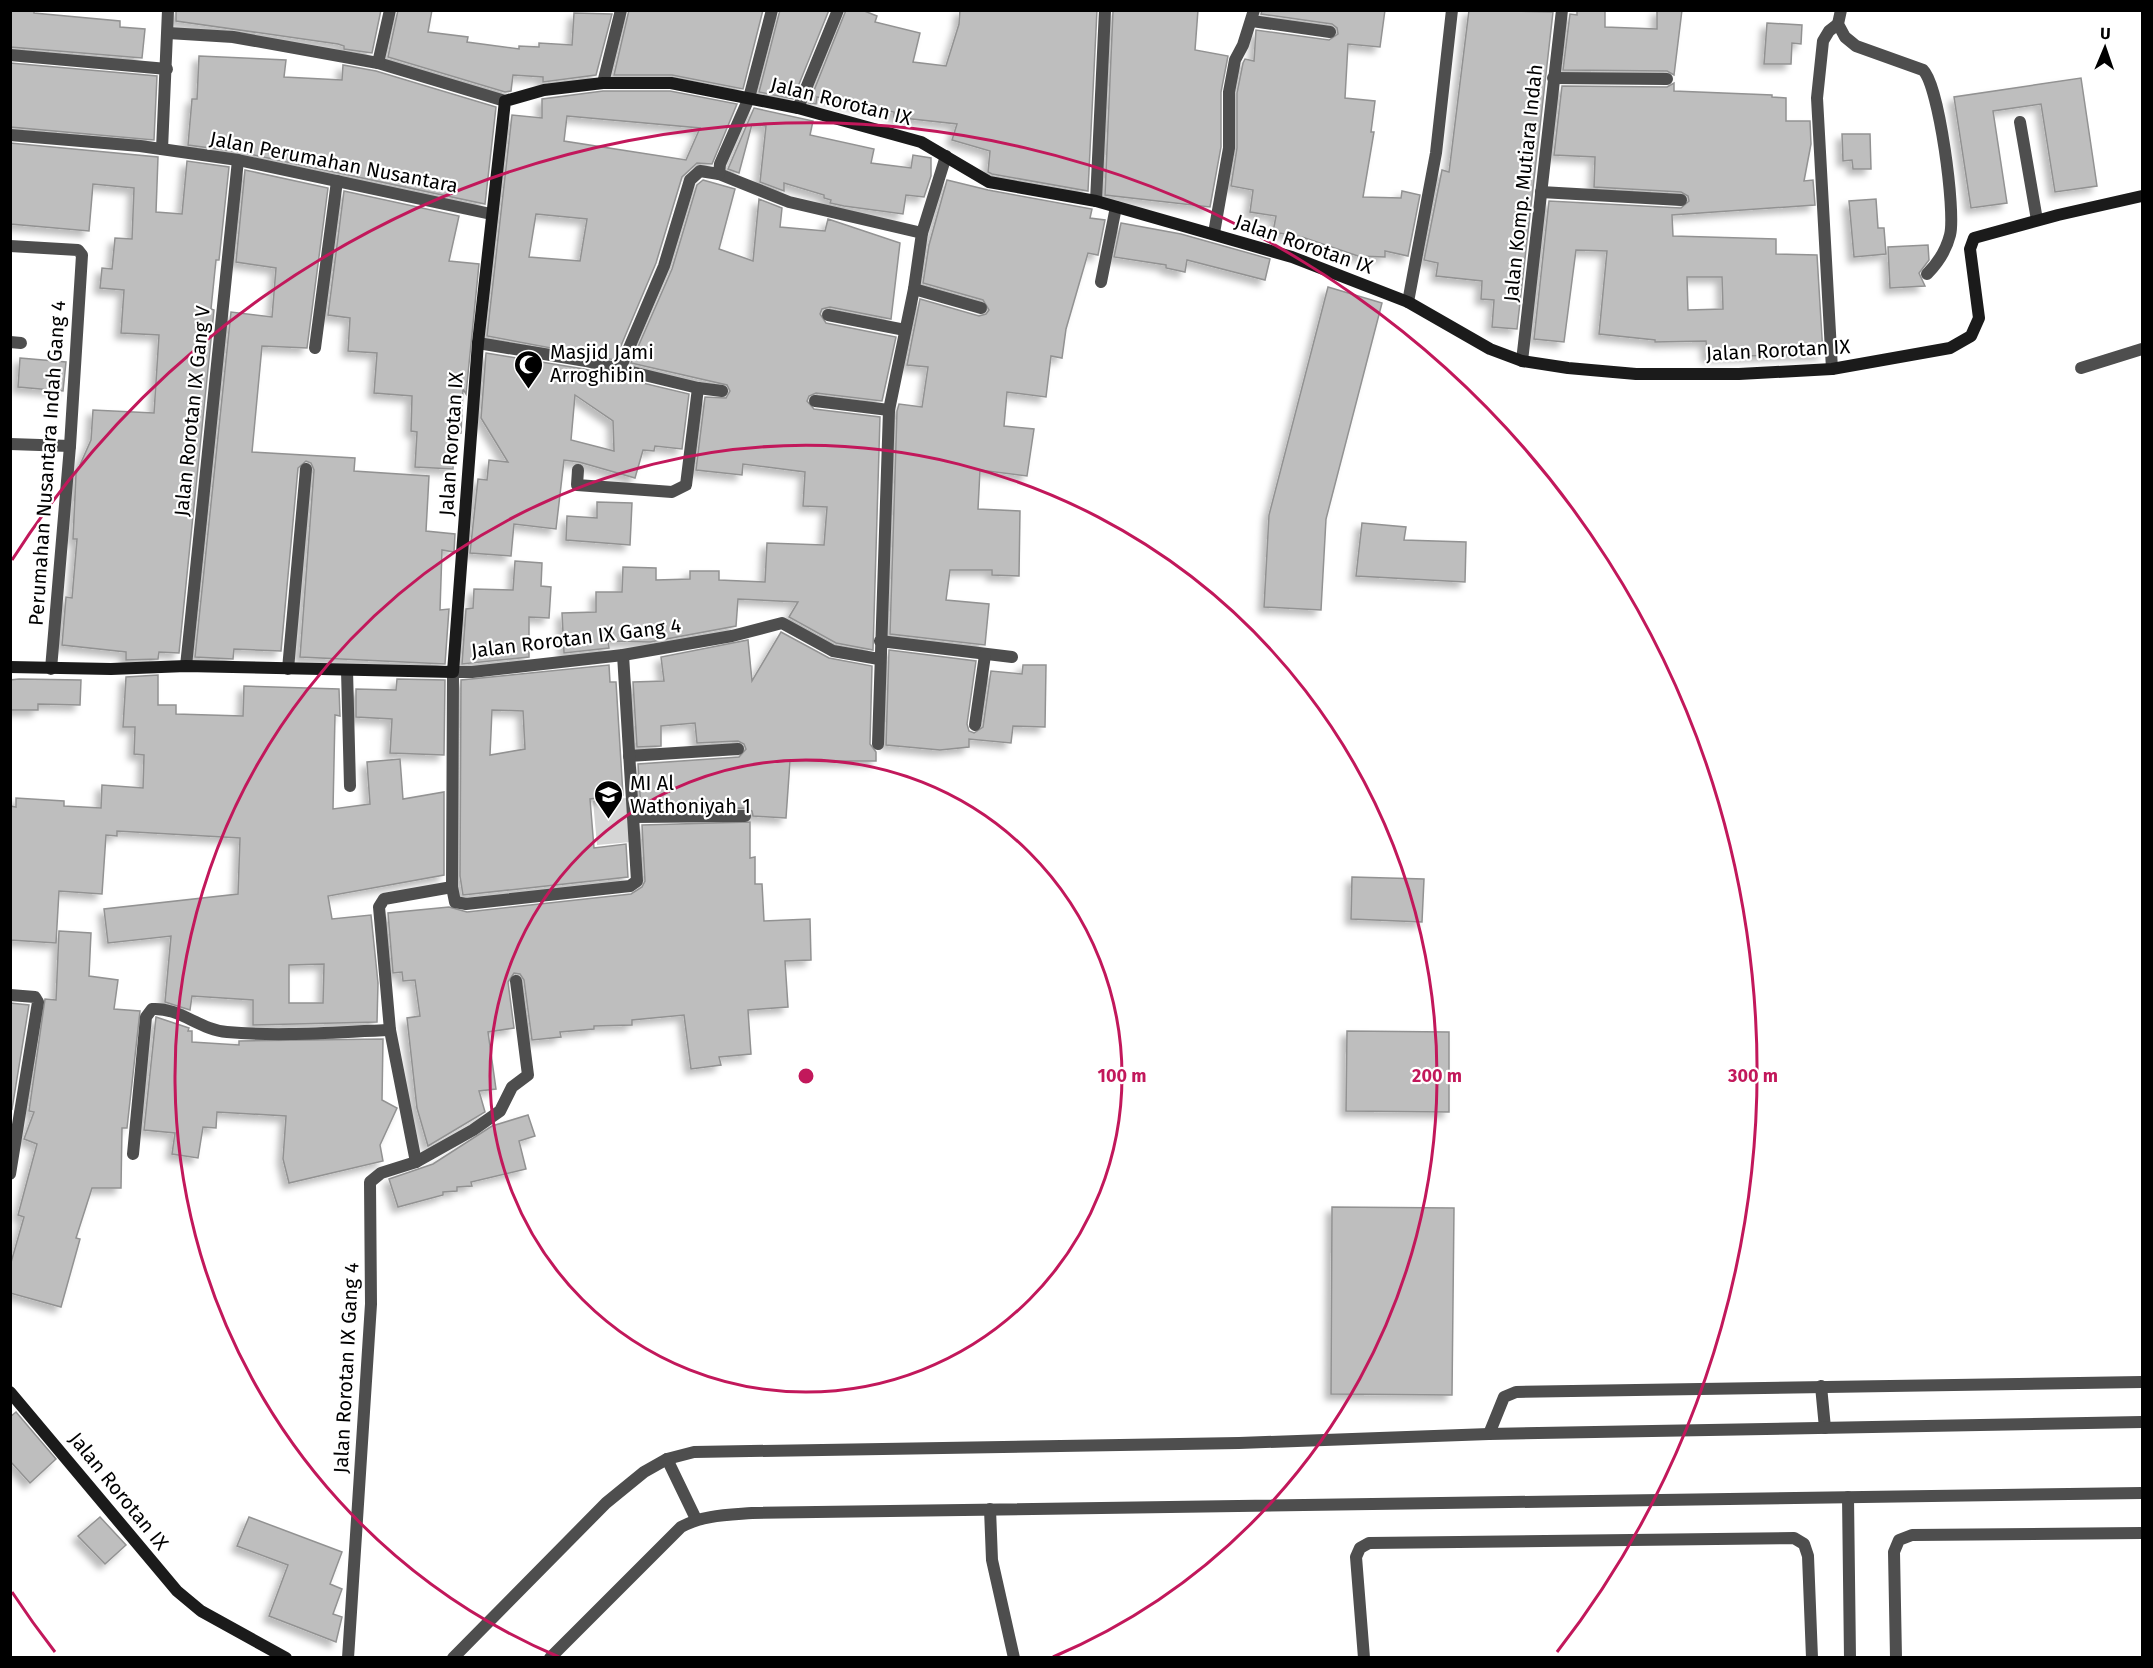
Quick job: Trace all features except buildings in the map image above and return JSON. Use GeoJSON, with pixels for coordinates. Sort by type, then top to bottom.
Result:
{"type":"FeatureCollection","features":[{"type":"Feature","properties":{"kind":"street"},"geometry":{"type":"LineString","coordinates":[[165,150],[168,10]]}},
{"type":"Feature","properties":{"kind":"street"},"geometry":{"type":"LineString","coordinates":[[378,63],[390,10]]}},
{"type":"Feature","properties":{"kind":"street"},"geometry":{"type":"LineString","coordinates":[[603,83],[621,10]]}},
{"type":"Feature","properties":{"kind":"street"},"geometry":{"type":"LineString","coordinates":[[719,174],[720,164],[749,98],[772,10]]}},
{"type":"Feature","properties":{"kind":"street"},"geometry":{"type":"LineString","coordinates":[[798,108],[838,10]]}},
{"type":"Feature","properties":{"kind":"street"},"geometry":{"type":"LineString","coordinates":[[1096,201],[1105,10]]}},
{"type":"Feature","properties":{"kind":"street"},"geometry":{"type":"LineString","coordinates":[[1408,302],[1436,153],[1452,10]]}},
{"type":"Feature","properties":{"kind":"street","name":"Jalan Komp. Mutiara Indah"},"geometry":{"type":"LineString","coordinates":[[1522,361],[1562,10]]}},
{"type":"Feature","properties":{"kind":"street"},"geometry":{"type":"LineString","coordinates":[[1841,10],[1838,24],[1845,37],[1856,46],[1923,70],[1928,75],[1937,105],[1953,215],[1946,248],[1939,262],[1927,274]]}},
{"type":"Feature","properties":{"kind":"street"},"geometry":{"type":"LineString","coordinates":[[1215,233],[1229,148],[1229,92],[1235,60],[1253,16],[1330,32]]}},
{"type":"Feature","properties":{"kind":"street"},"geometry":{"type":"LineString","coordinates":[[1832,369],[1817,98],[1823,41],[1828,31],[1838,24]]}},
{"type":"Feature","properties":{"kind":"street"},"geometry":{"type":"LineString","coordinates":[[168,33],[233,37],[378,63],[505,101]]}},
{"type":"Feature","properties":{"kind":"street"},"geometry":{"type":"LineString","coordinates":[[10,55],[167,69]]}},
{"type":"Feature","properties":{"kind":"street"},"geometry":{"type":"LineString","coordinates":[[1553,78],[1667,79]]}},
{"type":"Feature","properties":{"kind":"street","name":"Jalan Rorotan IX"},"geometry":{"type":"LineString","coordinates":[[453,672],[478,343],[505,101],[544,90],[603,83],[672,83],[798,108],[897,133],[921,142],[989,182],[1096,201],[1215,233],[1307,262],[1408,302],[1470,339],[1522,361],[1636,374],[1739,374],[1832,369],[1950,348],[1971,336],[1979,318],[1970,249],[1974,238],[2037,220],[2142,196]]}},
{"type":"Feature","properties":{"kind":"street"},"geometry":{"type":"LineString","coordinates":[[2020,122],[2037,220]]}},
{"type":"Feature","properties":{"kind":"street","name":"Jalan Perumahan Nusantara"},"geometry":{"type":"LineString","coordinates":[[10,135],[165,150],[238,160],[492,214]]}},
{"type":"Feature","properties":{"kind":"street"},"geometry":{"type":"LineString","coordinates":[[878,744],[889,410],[914,289],[922,233],[946,156]]}},
{"type":"Feature","properties":{"kind":"street","name":"Jalan Rorotan IX Gang V"},"geometry":{"type":"LineString","coordinates":[[186,666],[238,160]]}},
{"type":"Feature","properties":{"kind":"street"},"geometry":{"type":"LineString","coordinates":[[620,369],[664,266],[690,180],[699,171],[719,174],[789,202],[922,233]]}},
{"type":"Feature","properties":{"kind":"street"},"geometry":{"type":"LineString","coordinates":[[315,348],[337,181]]}},
{"type":"Feature","properties":{"kind":"street"},"geometry":{"type":"LineString","coordinates":[[1541,192],[1681,200]]}},
{"type":"Feature","properties":{"kind":"street"},"geometry":{"type":"LineString","coordinates":[[1101,282],[1116,207]]}},
{"type":"Feature","properties":{"kind":"street","name":"Perumahan Nusantara Indah Gang 4"},"geometry":{"type":"LineString","coordinates":[[10,246],[78,250],[82,260],[70,446],[51,669]]}},
{"type":"Feature","properties":{"kind":"street"},"geometry":{"type":"LineString","coordinates":[[914,289],[981,308]]}},
{"type":"Feature","properties":{"kind":"street"},"geometry":{"type":"LineString","coordinates":[[828,315],[905,330]]}},
{"type":"Feature","properties":{"kind":"street"},"geometry":{"type":"LineString","coordinates":[[478,343],[620,369],[698,388],[722,391]]}},
{"type":"Feature","properties":{"kind":"street"},"geometry":{"type":"LineString","coordinates":[[2081,368],[2142,349]]}},
{"type":"Feature","properties":{"kind":"street"},"geometry":{"type":"LineString","coordinates":[[578,470],[577,485],[672,492],[686,485],[698,388]]}},
{"type":"Feature","properties":{"kind":"street"},"geometry":{"type":"LineString","coordinates":[[815,401],[889,410]]}},
{"type":"Feature","properties":{"kind":"street"},"geometry":{"type":"LineString","coordinates":[[10,444],[70,446]]}},
{"type":"Feature","properties":{"kind":"street"},"geometry":{"type":"LineString","coordinates":[[288,669],[306,469]]}},
{"type":"Feature","properties":{"kind":"street","name":"Jalan Rorotan IX Gang 4"},"geometry":{"type":"LineString","coordinates":[[452,887],[453,672],[472,672],[622,655],[732,636],[782,623],[833,651],[879,659]]}},
{"type":"Feature","properties":{"kind":"street"},"geometry":{"type":"LineString","coordinates":[[880,641],[1012,657]]}},
{"type":"Feature","properties":{"kind":"street"},"geometry":{"type":"LineString","coordinates":[[516,981],[528,1076],[512,1087],[500,1111],[473,1130],[416,1162],[390,1030],[379,907],[384,899],[452,887],[453,898],[459,904],[630,886],[637,879],[622,655]]}},
{"type":"Feature","properties":{"kind":"street"},"geometry":{"type":"LineString","coordinates":[[975,725],[985,655]]}},
{"type":"Feature","properties":{"kind":"street"},"geometry":{"type":"LineString","coordinates":[[10,667],[146,669],[186,666],[453,672]]}},
{"type":"Feature","properties":{"kind":"street"},"geometry":{"type":"LineString","coordinates":[[347,670],[350,786]]}},
{"type":"Feature","properties":{"kind":"street"},"geometry":{"type":"LineString","coordinates":[[629,756],[738,749]]}},
{"type":"Feature","properties":{"kind":"street"},"geometry":{"type":"LineString","coordinates":[[633,817],[745,816]]}},
{"type":"Feature","properties":{"kind":"street"},"geometry":{"type":"LineString","coordinates":[[10,995],[35,997],[38,1002],[10,1174]]}},
{"type":"Feature","properties":{"kind":"street"},"geometry":{"type":"LineString","coordinates":[[133,1154],[146,1017],[152,1009],[168,1009],[202,1026],[225,1032],[304,1034],[390,1030]]}},
{"type":"Feature","properties":{"kind":"street","name":"Jalan Rorotan IX Gang 4"},"geometry":{"type":"LineString","coordinates":[[349,1654],[371,1304],[370,1182],[381,1173],[416,1162]]}},
{"type":"Feature","properties":{"kind":"street"},"geometry":{"type":"LineString","coordinates":[[1489,1434],[1504,1396],[1516,1392],[2142,1382]]}},
{"type":"Feature","properties":{"kind":"street"},"geometry":{"type":"LineString","coordinates":[[1821,1386],[1825,1428]]}},
{"type":"Feature","properties":{"kind":"street","name":"Jalan Rorotan IX"},"geometry":{"type":"LineString","coordinates":[[10,1392],[59,1447],[177,1591],[201,1611],[286,1658]]}},
{"type":"Feature","properties":{"kind":"street"},"geometry":{"type":"LineString","coordinates":[[453,1658],[606,1503],[644,1472],[667,1459],[694,1452],[1227,1444],[1489,1434],[2142,1422]]}},
{"type":"Feature","properties":{"kind":"street"},"geometry":{"type":"LineString","coordinates":[[667,1459],[696,1519]]}},
{"type":"Feature","properties":{"kind":"street"},"geometry":{"type":"LineString","coordinates":[[550,1658],[681,1527],[696,1519],[752,1513],[2142,1493]]}},
{"type":"Feature","properties":{"kind":"street"},"geometry":{"type":"LineString","coordinates":[[1848,1497],[1850,1658]]}},
{"type":"Feature","properties":{"kind":"street"},"geometry":{"type":"LineString","coordinates":[[990,1509],[992,1560],[1014,1658]]}},
{"type":"Feature","properties":{"kind":"street"},"geometry":{"type":"LineString","coordinates":[[1896,1658],[1894,1552],[1899,1540],[1912,1535],[2142,1533]]}},
{"type":"Feature","properties":{"kind":"street"},"geometry":{"type":"LineString","coordinates":[[1365,1658],[1356,1557],[1360,1548],[1369,1543],[1794,1538],[1804,1544],[1808,1556],[1812,1658]]}},
{"type":"Feature","properties":{"kind":"shaded area"},"geometry":{"type":"Polygon","coordinates":[[[627,798],[631,842],[597,845],[593,801],[627,798]]]}},
{"type":"Feature","properties":{"kind":"place","name":"Masjid Jami Arroghibin"},"geometry":{"type":"Point","coordinates":[529,390]}},
{"type":"Feature","properties":{"kind":"place","name":"MI Al Wathoniyah 1"},"geometry":{"type":"Point","coordinates":[609,820]}}]}
